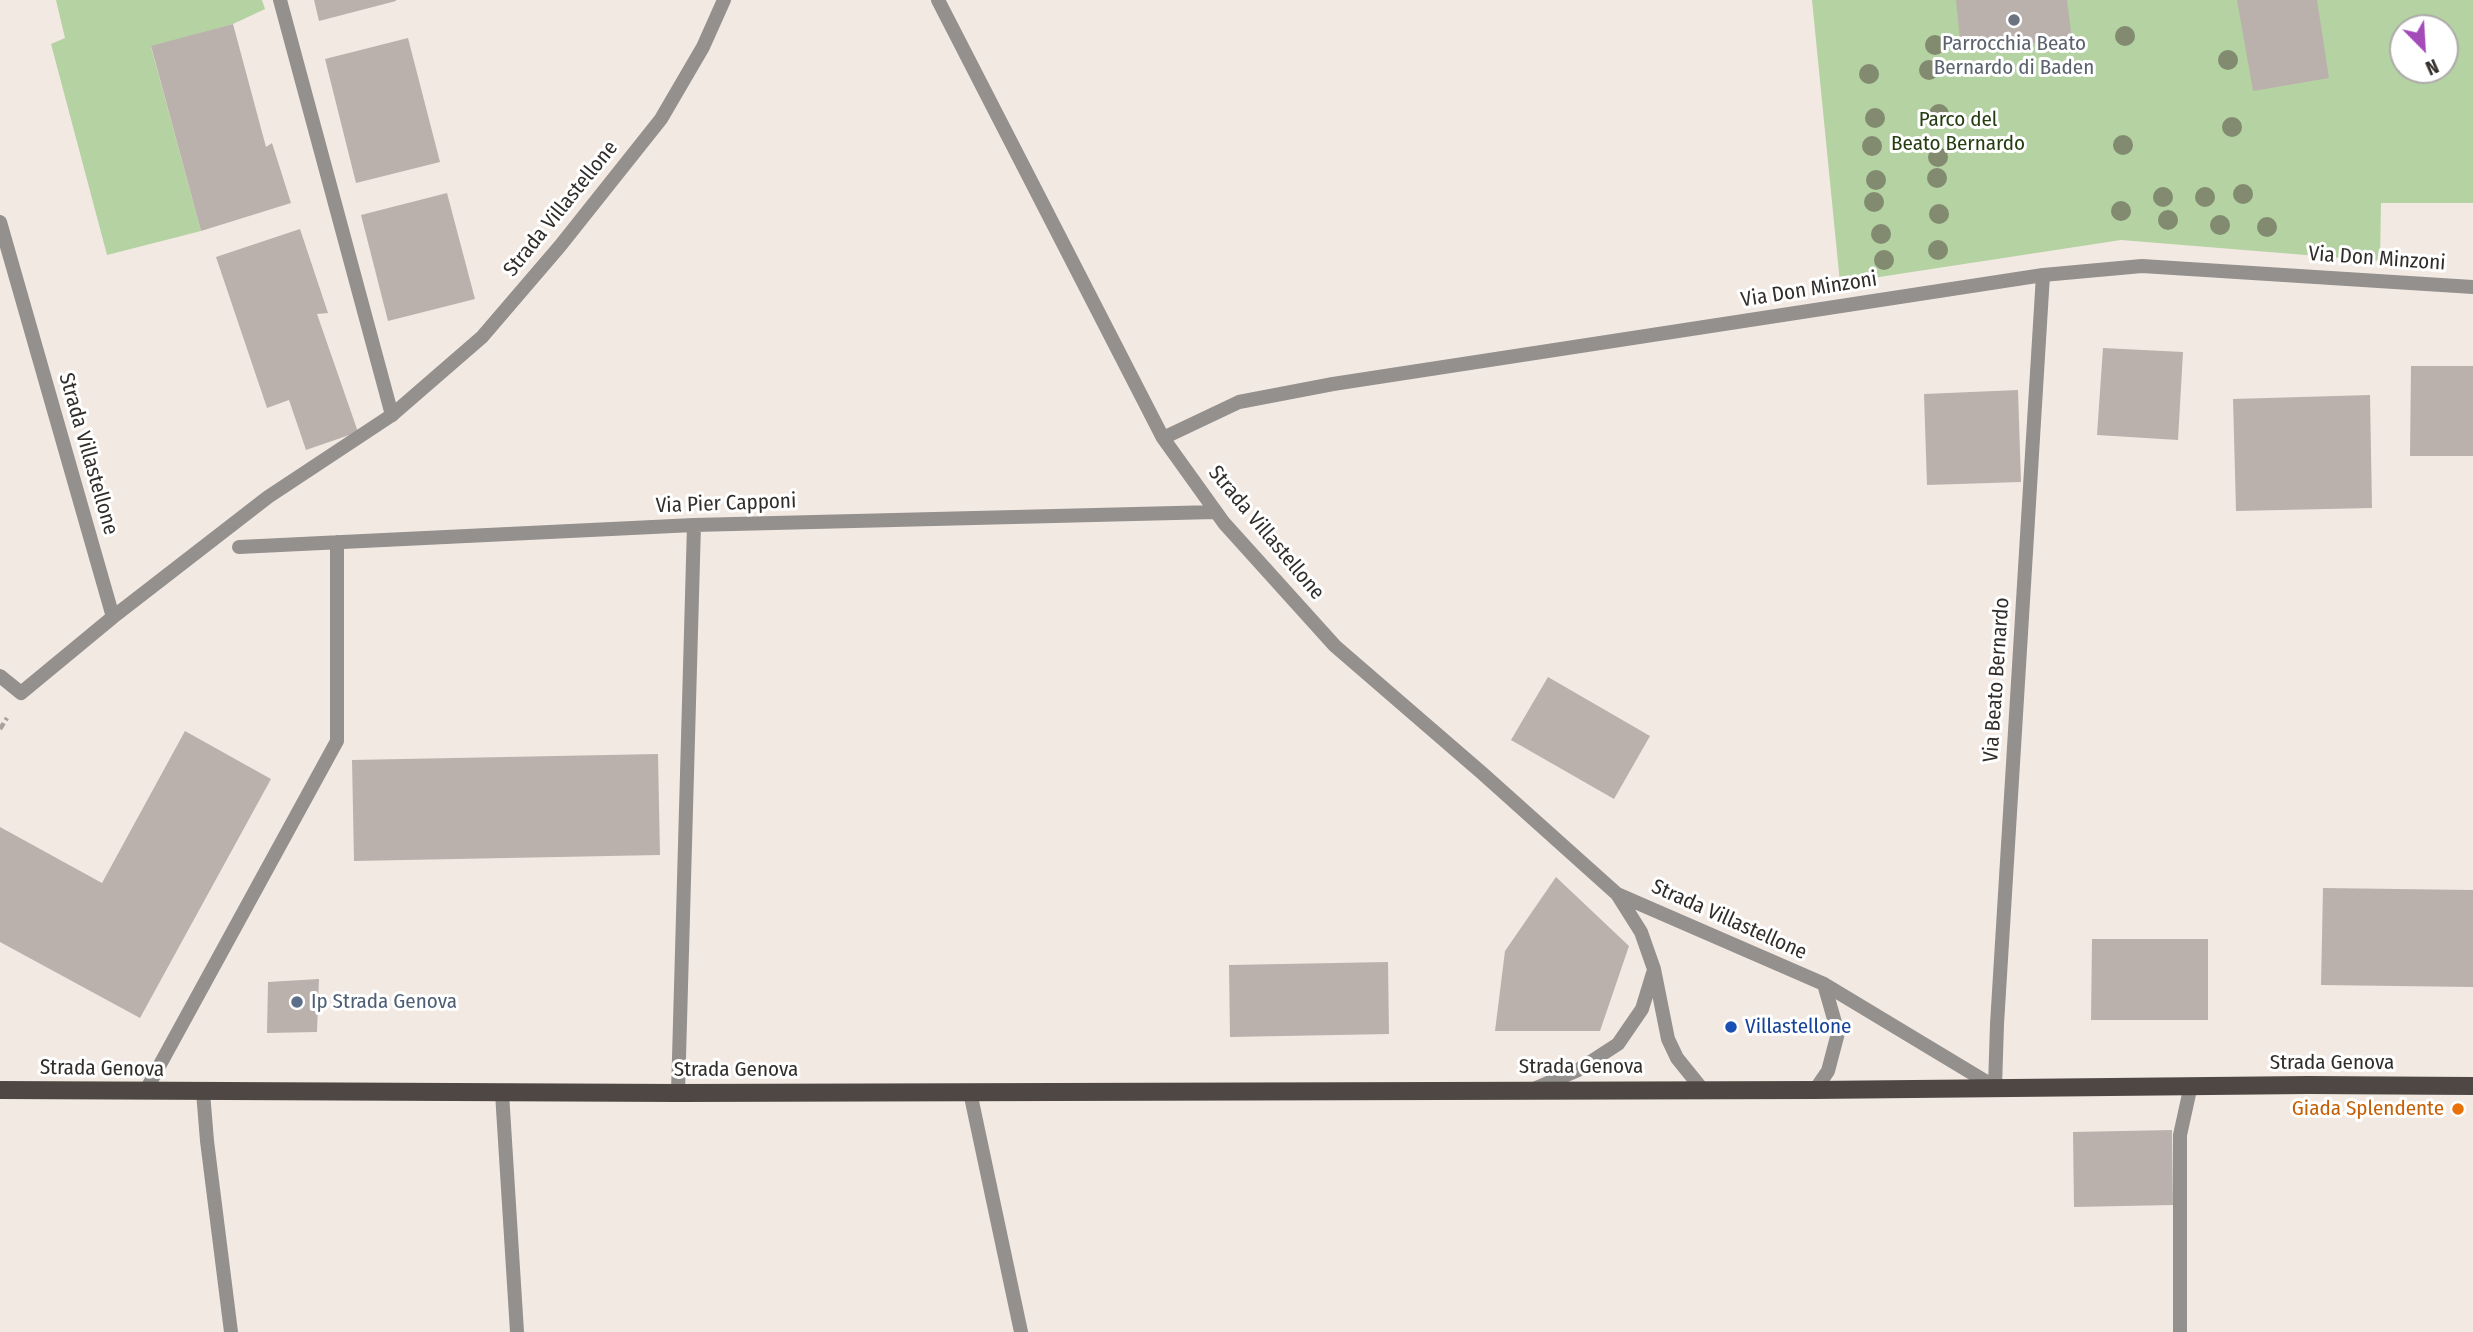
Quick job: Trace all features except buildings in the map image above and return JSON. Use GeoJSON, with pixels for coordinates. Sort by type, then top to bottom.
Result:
{"type":"FeatureCollection","features":[{"type":"Feature","properties":{"kind":"main road","name":"Strada Genova"},"geometry":{"type":"LineString","coordinates":[[0,1090],[203,1093],[678,1093],[2473,1086]]}},
{"type":"Feature","properties":{"kind":"street"},"geometry":{"type":"LineString","coordinates":[[280,0],[392,415]]}},
{"type":"Feature","properties":{"kind":"street","name":"Strada Villastellone"},"geometry":{"type":"LineString","coordinates":[[0,676],[22,693],[113,617],[268,497],[392,415],[482,337],[662,118],[703,47],[724,0]]}},
{"type":"Feature","properties":{"kind":"street","name":"Strada Villastellone"},"geometry":{"type":"LineString","coordinates":[[938,0],[1163,438],[1215,512],[1335,646],[1616,894],[1640,932],[1654,968],[1668,1039],[1677,1058],[1702,1089]]}},
{"type":"Feature","properties":{"kind":"street","name":"Strada Villastellone"},"geometry":{"type":"LineString","coordinates":[[0,222],[113,617]]}},
{"type":"Feature","properties":{"kind":"street","name":"Via Don Minzoni"},"geometry":{"type":"LineString","coordinates":[[1163,438],[1239,402],[1333,384],[2043,275],[2142,266],[2473,287]]}},
{"type":"Feature","properties":{"kind":"street","name":"Via Beato Bernardo"},"geometry":{"type":"LineString","coordinates":[[1995,1087],[2043,275]]}},
{"type":"Feature","properties":{"kind":"street","name":"Via Pier Capponi"},"geometry":{"type":"LineString","coordinates":[[239,547],[694,525],[1215,512]]}},
{"type":"Feature","properties":{"kind":"street"},"geometry":{"type":"LineString","coordinates":[[678,1093],[694,525]]}},
{"type":"Feature","properties":{"kind":"street"},"geometry":{"type":"LineString","coordinates":[[145,1092],[337,741],[337,542]]}},
{"type":"Feature","properties":{"kind":"street","name":"Strada Villastellone"},"geometry":{"type":"LineString","coordinates":[[1616,894],[1824,984],[1995,1087]]}},
{"type":"Feature","properties":{"kind":"street"},"geometry":{"type":"LineString","coordinates":[[1529,1091],[1578,1070],[1618,1045],[1642,1009],[1654,968]]}},
{"type":"Feature","properties":{"kind":"street","name":"Strada Villastellone"},"geometry":{"type":"LineString","coordinates":[[1815,1090],[1828,1072],[1839,1033],[1824,984]]}},
{"type":"Feature","properties":{"kind":"street"},"geometry":{"type":"LineString","coordinates":[[2180,1332],[2180,1135],[2191,1085]]}},
{"type":"Feature","properties":{"kind":"street"},"geometry":{"type":"LineString","coordinates":[[970,1092],[1021,1332]]}},
{"type":"Feature","properties":{"kind":"street"},"geometry":{"type":"LineString","coordinates":[[203,1093],[206,1141],[231,1332]]}},
{"type":"Feature","properties":{"kind":"street"},"geometry":{"type":"LineString","coordinates":[[502,1093],[517,1332]]}},
{"type":"Feature","properties":{"kind":"green space"},"geometry":{"type":"Polygon","coordinates":[[[56,0],[262,0],[265,9],[233,24],[151,47],[201,231],[107,255],[51,44],[65,38],[56,0]]]}},
{"type":"Feature","properties":{"kind":"green space","name":"Parco del Beato Bernardo"},"geometry":{"type":"Polygon","coordinates":[[[1812,0],[2473,0],[2473,203],[2381,203],[2380,261],[2121,240],[1840,283],[1812,0]]]}},
{"type":"Feature","properties":{"kind":"place","name":"Parrocchia Beato Bernardo di Baden"},"geometry":{"type":"Point","coordinates":[2014,20]}},
{"type":"Feature","properties":{"kind":"place","name":"Ip Strada Genova"},"geometry":{"type":"Point","coordinates":[297,1002]}},
{"type":"Feature","properties":{"kind":"place","name":"Villastellone"},"geometry":{"type":"Point","coordinates":[1731,1027]}},
{"type":"Feature","properties":{"kind":"place","name":"Giada Splendente"},"geometry":{"type":"Point","coordinates":[2458,1109]}}]}
